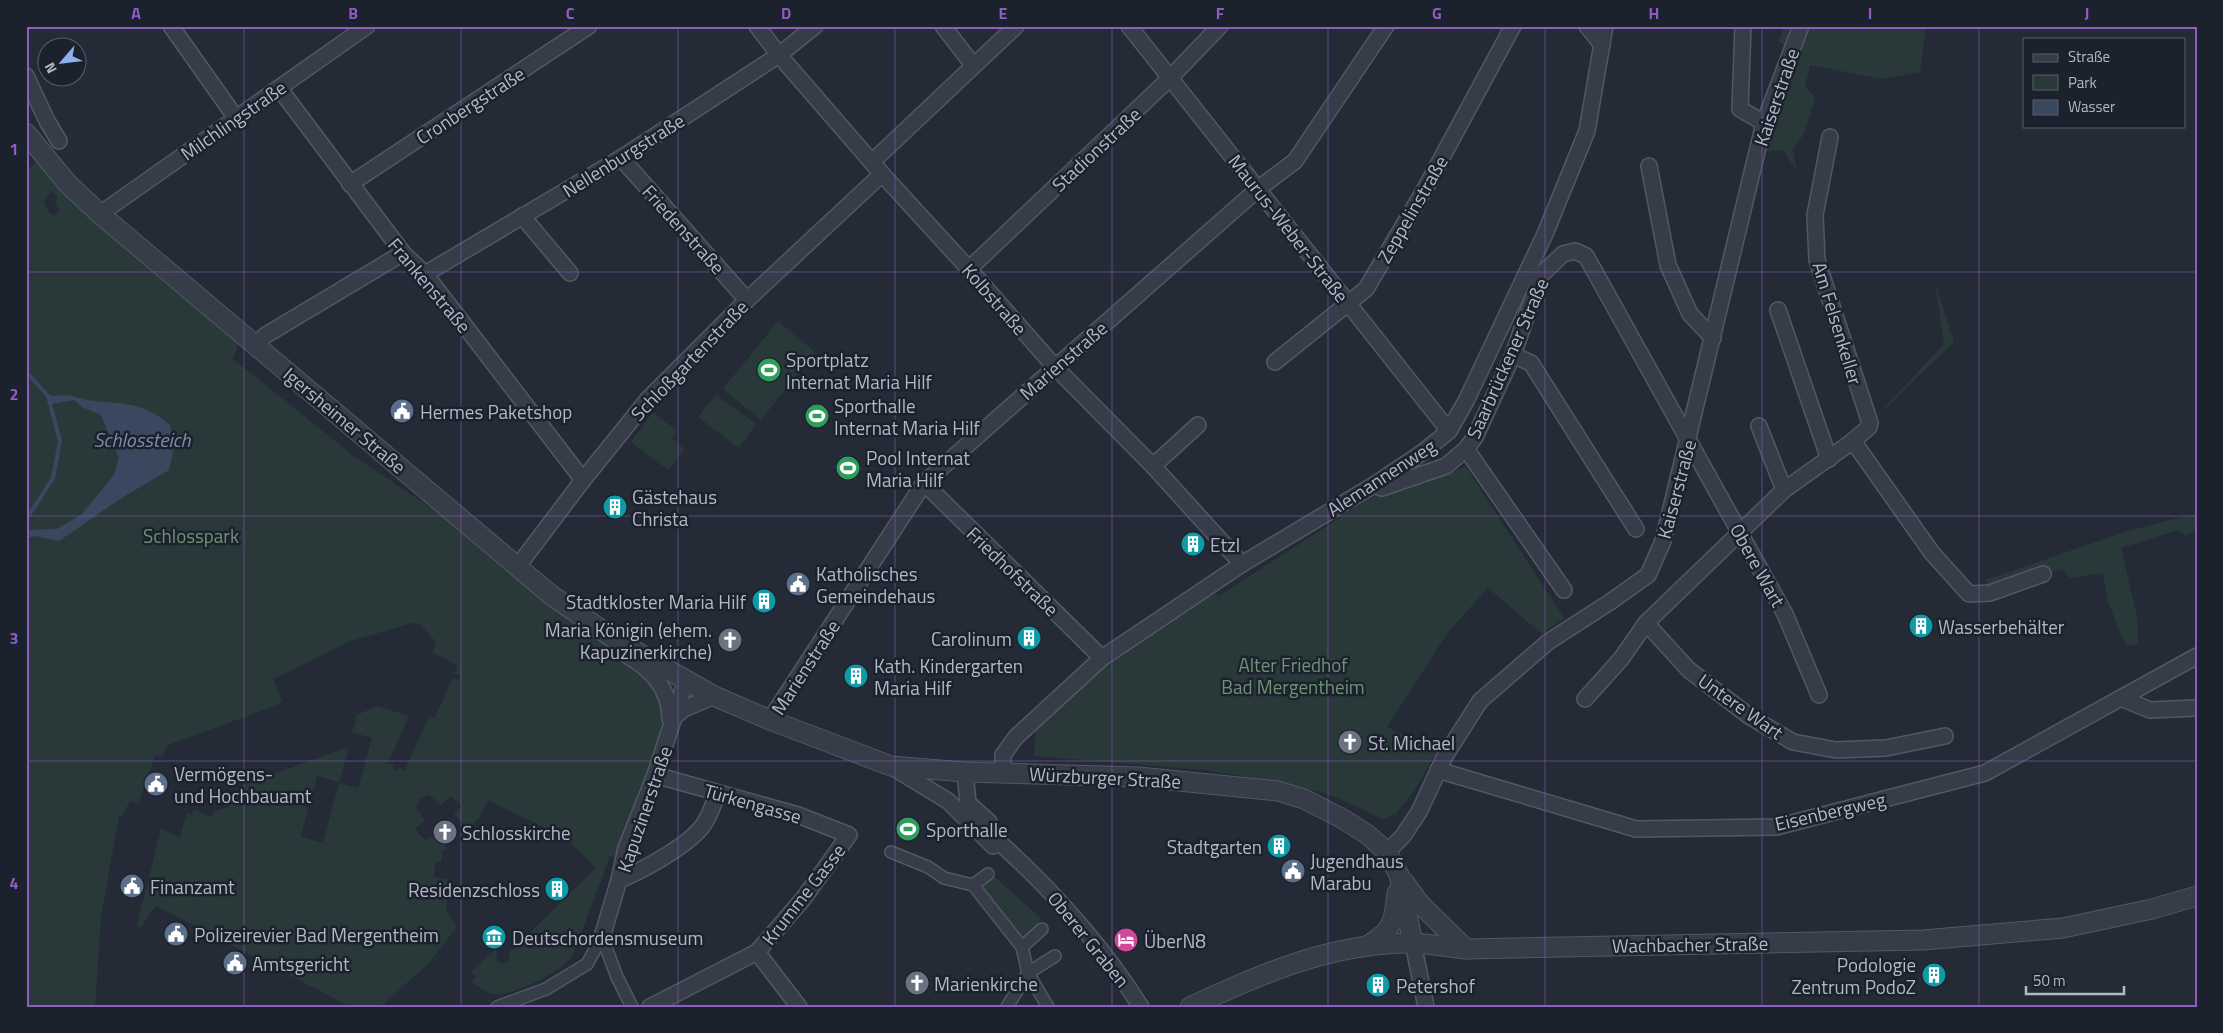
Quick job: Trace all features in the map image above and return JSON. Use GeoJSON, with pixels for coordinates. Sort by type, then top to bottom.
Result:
{"type":"FeatureCollection","features":[{"type":"Feature","properties":{"kind":"street"},"geometry":{"type":"LineString","coordinates":[[171,26],[236,118]]}},
{"type":"Feature","properties":{"kind":"street","name":"Cronbergstraße"},"geometry":{"type":"LineString","coordinates":[[350,184],[589,26]]}},
{"type":"Feature","properties":{"kind":"street","name":"Kolbstraße"},"geometry":{"type":"LineString","coordinates":[[757,26],[779,55],[882,174],[969,268],[1054,367],[1153,466],[1242,564]]}},
{"type":"Feature","properties":{"kind":"street","name":"Nellenburgstraße"},"geometry":{"type":"LineString","coordinates":[[425,274],[621,158],[779,55],[815,26]]}},
{"type":"Feature","properties":{"kind":"street"},"geometry":{"type":"LineString","coordinates":[[943,26],[973,65]]}},
{"type":"Feature","properties":{"kind":"street"},"geometry":{"type":"LineString","coordinates":[[872,162],[1016,26]]}},
{"type":"Feature","properties":{"kind":"street","name":"Maurus-Weber-Straße"},"geometry":{"type":"LineString","coordinates":[[1129,26],[1449,431]]}},
{"type":"Feature","properties":{"kind":"street","name":"Stadionstraße"},"geometry":{"type":"LineString","coordinates":[[969,268],[1170,78],[1220,26]]}},
{"type":"Feature","properties":{"kind":"street","name":"Marienstraße"},"geometry":{"type":"LineString","coordinates":[[770,720],[924,484],[1054,367],[1258,189],[1295,161],[1386,26]]}},
{"type":"Feature","properties":{"kind":"street","name":"Zeppelinstraße"},"geometry":{"type":"LineString","coordinates":[[1275,362],[1347,302],[1366,289],[1426,187],[1513,26]]}},
{"type":"Feature","properties":{"kind":"street"},"geometry":{"type":"LineString","coordinates":[[1587,26],[1602,45]]}},
{"type":"Feature","properties":{"kind":"street","name":"Alemannenweg"},"geometry":{"type":"LineString","coordinates":[[1003,773],[1003,755],[1016,737],[1102,658],[1242,564],[1374,485],[1423,452],[1449,431],[1466,401],[1545,234],[1587,131],[1605,26]]}},
{"type":"Feature","properties":{"kind":"street"},"geometry":{"type":"LineString","coordinates":[[1743,26],[1740,109],[1764,123]]}},
{"type":"Feature","properties":{"kind":"street","name":"Kaiserstraße"},"geometry":{"type":"LineString","coordinates":[[1387,852],[1403,836],[1419,812],[1438,770],[1480,701],[1548,642],[1648,575],[1663,542],[1764,123],[1801,26]]}},
{"type":"Feature","properties":{"kind":"street","name":"Milchlingstraße"},"geometry":{"type":"LineString","coordinates":[[100,214],[362,28]]}},
{"type":"Feature","properties":{"kind":"street"},"geometry":{"type":"LineString","coordinates":[[26,76],[47,121],[59,141]]}},
{"type":"Feature","properties":{"kind":"street","name":"Frankenstraße"},"geometry":{"type":"LineString","coordinates":[[279,88],[403,253],[425,274],[583,480]]}},
{"type":"Feature","properties":{"kind":"street","name":"Igersheimer Straße"},"geometry":{"type":"LineString","coordinates":[[26,133],[68,184],[100,214],[518,566],[551,596],[619,642],[686,682]]}},
{"type":"Feature","properties":{"kind":"street","name":"Am Felsenkeller"},"geometry":{"type":"LineString","coordinates":[[1740,534],[1784,490],[1853,441],[1869,427],[1870,423],[1817,260],[1815,215],[1830,136]]}},
{"type":"Feature","properties":{"kind":"street","name":"Friedenstraße"},"geometry":{"type":"LineString","coordinates":[[621,158],[747,300]]}},
{"type":"Feature","properties":{"kind":"street"},"geometry":{"type":"LineString","coordinates":[[1649,166],[1668,265],[1690,314],[1713,338]]}},
{"type":"Feature","properties":{"kind":"street","name":"Schloßgartenstraße"},"geometry":{"type":"LineString","coordinates":[[518,566],[583,480],[649,398],[747,300],[882,174]]}},
{"type":"Feature","properties":{"kind":"street"},"geometry":{"type":"LineString","coordinates":[[522,216],[570,273]]}},
{"type":"Feature","properties":{"kind":"street","name":"Saarbrückener Straße"},"geometry":{"type":"LineString","coordinates":[[1374,485],[1382,488],[1446,466],[1466,449],[1475,437],[1513,355],[1541,275],[1563,254],[1575,251],[1586,256],[1689,440]]}},
{"type":"Feature","properties":{"kind":"street"},"geometry":{"type":"LineString","coordinates":[[255,345],[266,335],[403,253]]}},
{"type":"Feature","properties":{"kind":"street"},"geometry":{"type":"LineString","coordinates":[[1778,310],[1829,459]]}},
{"type":"Feature","properties":{"kind":"street"},"geometry":{"type":"LineString","coordinates":[[1513,355],[1531,363],[1636,529]]}},
{"type":"Feature","properties":{"kind":"street"},"geometry":{"type":"LineString","coordinates":[[1153,466],[1198,425]]}},
{"type":"Feature","properties":{"kind":"street"},"geometry":{"type":"LineString","coordinates":[[1759,426],[1784,490]]}},
{"type":"Feature","properties":{"kind":"street","name":"Obere Wart"},"geometry":{"type":"LineString","coordinates":[[1689,440],[1785,614],[1818,695]]}},
{"type":"Feature","properties":{"kind":"street"},"geometry":{"type":"LineString","coordinates":[[1853,441],[1932,553],[1969,594],[1990,593],[2043,574]]}},
{"type":"Feature","properties":{"kind":"street"},"geometry":{"type":"LineString","coordinates":[[1466,449],[1564,590]]}},
{"type":"Feature","properties":{"kind":"street","name":"Friedhofstraße"},"geometry":{"type":"LineString","coordinates":[[924,484],[1102,658]]}},
{"type":"Feature","properties":{"kind":"street"},"geometry":{"type":"LineString","coordinates":[[1585,699],[1621,659],[1646,623],[1740,534]]}},
{"type":"Feature","properties":{"kind":"street"},"geometry":{"type":"LineString","coordinates":[[551,596],[573,619],[610,645],[633,658],[656,678],[666,691],[672,724]]}},
{"type":"Feature","properties":{"kind":"street","name":"Untere Wart"},"geometry":{"type":"LineString","coordinates":[[1646,623],[1688,670],[1749,716],[1793,742],[1836,750],[1886,748],[1945,736]]}},
{"type":"Feature","properties":{"kind":"street","name":"Eisenbergweg"},"geometry":{"type":"LineString","coordinates":[[1438,770],[1636,829],[1776,826],[1985,773],[2197,656]]}},
{"type":"Feature","properties":{"kind":"street","name":"Würzburger Straße"},"geometry":{"type":"LineString","coordinates":[[686,682],[770,720],[891,766],[965,772],[1139,776],[1278,791],[1304,799],[1343,818],[1368,835],[1387,852],[1399,875],[1413,944]]}},
{"type":"Feature","properties":{"kind":"street","name":"Kapuzinerstraße"},"geometry":{"type":"LineString","coordinates":[[602,937],[619,880],[626,848],[656,775],[686,682]]}},
{"type":"Feature","properties":{"kind":"street"},"geometry":{"type":"LineString","coordinates":[[672,724],[684,709],[714,696]]}},
{"type":"Feature","properties":{"kind":"street"},"geometry":{"type":"LineString","coordinates":[[2121,698],[2150,710],[2197,708]]}},
{"type":"Feature","properties":{"kind":"street","name":"Oberer Graben"},"geometry":{"type":"LineString","coordinates":[[891,766],[948,801],[1021,873],[1034,873],[1090,936],[1120,974],[1141,1007]]}},
{"type":"Feature","properties":{"kind":"street"},"geometry":{"type":"LineString","coordinates":[[965,772],[968,803],[989,822],[992,844]]}},
{"type":"Feature","properties":{"kind":"street","name":"Türkengasse"},"geometry":{"type":"LineString","coordinates":[[656,775],[798,815],[849,835]]}},
{"type":"Feature","properties":{"kind":"street"},"geometry":{"type":"LineString","coordinates":[[619,880],[635,874],[670,853],[702,828],[718,793]]}},
{"type":"Feature","properties":{"kind":"street","name":"Krumme Gasse"},"geometry":{"type":"LineString","coordinates":[[650,1007],[757,952],[802,899],[849,835]]}},
{"type":"Feature","properties":{"kind":"street"},"geometry":{"type":"LineString","coordinates":[[892,852],[928,867],[944,878],[973,886],[1022,946],[1028,973],[1048,1007]]}},
{"type":"Feature","properties":{"kind":"street"},"geometry":{"type":"LineString","coordinates":[[973,886],[988,874]]}},
{"type":"Feature","properties":{"kind":"street"},"geometry":{"type":"LineString","coordinates":[[1399,875],[1420,904],[1466,949]]}},
{"type":"Feature","properties":{"kind":"street"},"geometry":{"type":"LineString","coordinates":[[1366,946],[1388,931],[1395,915],[1399,875]]}},
{"type":"Feature","properties":{"kind":"street","name":"Wachbacher Straße"},"geometry":{"type":"LineString","coordinates":[[1199,1004],[1236,985],[1288,964],[1337,951],[1366,946],[1413,944],[1466,949],[1923,940],[2063,928],[2152,909],[2197,896]]}},
{"type":"Feature","properties":{"kind":"street"},"geometry":{"type":"LineString","coordinates":[[1420,904],[1420,923],[1413,944],[1426,1007]]}},
{"type":"Feature","properties":{"kind":"street"},"geometry":{"type":"LineString","coordinates":[[1022,946],[1042,929]]}},
{"type":"Feature","properties":{"kind":"street"},"geometry":{"type":"LineString","coordinates":[[497,1007],[546,989],[587,964],[602,937]]}},
{"type":"Feature","properties":{"kind":"street"},"geometry":{"type":"LineString","coordinates":[[602,937],[617,978],[632,1007]]}},
{"type":"Feature","properties":{"kind":"street"},"geometry":{"type":"LineString","coordinates":[[757,952],[799,1007]]}},
{"type":"Feature","properties":{"kind":"street"},"geometry":{"type":"LineString","coordinates":[[1008,1007],[1028,973],[1055,956]]}},
{"type":"Feature","properties":{"kind":"green space"},"geometry":{"type":"Polygon","coordinates":[[[1784,26],[1926,26],[1920,72],[1882,79],[1810,65],[1805,87],[1815,97],[1804,134],[1793,148],[1796,170],[1783,150],[1756,152],[1791,52],[1779,41],[1784,26]]]}},
{"type":"Feature","properties":{"kind":"green space","name":"Schlosspark"},"geometry":{"type":"Polygon","coordinates":[[[26,133],[242,333],[233,359],[355,457],[514,563],[633,659],[662,695],[663,727],[620,859],[610,856],[573,955],[559,969],[537,982],[502,994],[493,994],[485,991],[472,982],[476,976],[470,972],[496,949],[497,961],[502,964],[507,962],[510,958],[509,953],[596,868],[567,839],[488,800],[479,818],[468,829],[454,814],[462,806],[451,796],[441,805],[429,795],[420,798],[416,808],[425,820],[415,829],[425,840],[435,836],[448,849],[443,851],[441,862],[435,862],[434,877],[450,880],[446,909],[457,927],[430,962],[380,1007],[351,1007],[156,906],[140,928],[137,926],[161,829],[180,837],[187,813],[192,815],[193,809],[212,817],[214,811],[229,807],[247,783],[349,747],[339,782],[317,776],[312,794],[308,794],[305,806],[308,807],[301,837],[323,843],[339,783],[358,788],[372,738],[352,732],[357,715],[377,706],[409,716],[388,763],[394,765],[392,768],[398,771],[399,768],[405,770],[429,716],[434,719],[453,678],[459,680],[460,676],[454,673],[458,666],[432,652],[436,642],[420,624],[412,623],[351,641],[273,679],[282,701],[277,705],[168,745],[162,757],[155,755],[139,804],[130,801],[122,816],[119,816],[101,916],[95,1007],[26,1007],[26,171],[36,162],[26,150],[26,133]],[[52,191],[44,202],[49,212],[54,216],[60,211],[56,204],[57,196],[52,191]]]}},
{"type":"Feature","properties":{"kind":"green space"},"geometry":{"type":"Polygon","coordinates":[[[1935,283],[1954,342],[1870,423],[1944,344],[1935,283]]]}},
{"type":"Feature","properties":{"kind":"green space","name":"Sportplatz Internat Maria Hilf"},"geometry":{"type":"Polygon","coordinates":[[[778,321],[815,352],[761,420],[723,389],[778,321]]]}},
{"type":"Feature","properties":{"kind":"green space"},"geometry":{"type":"Polygon","coordinates":[[[716,395],[756,424],[739,448],[698,417],[716,395]]]}},
{"type":"Feature","properties":{"kind":"green space"},"geometry":{"type":"Polygon","coordinates":[[[653,412],[677,431],[672,438],[685,449],[668,470],[631,442],[653,412]]]}},
{"type":"Feature","properties":{"kind":"green space","name":"Alter Friedhof Bad Mergentheim"},"geometry":{"type":"Polygon","coordinates":[[[1465,466],[1564,618],[1542,634],[1488,588],[1448,632],[1387,727],[1437,751],[1415,790],[1396,814],[1382,819],[1321,792],[1267,780],[1205,770],[1034,756],[1036,727],[1123,650],[1213,593],[1219,596],[1375,495],[1448,474],[1465,466]]]}},
{"type":"Feature","properties":{"kind":"green space"},"geometry":{"type":"Polygon","coordinates":[[[2197,513],[2197,530],[2185,535],[2178,530],[2121,548],[2137,617],[2138,644],[2126,646],[2108,602],[2103,573],[2070,578],[2062,569],[1990,593],[1985,580],[2125,532],[2197,513]]]}},
{"type":"Feature","properties":{"kind":"green space"},"geometry":{"type":"Polygon","coordinates":[[[991,874],[1041,918],[1026,939],[977,887],[991,874]]]}},
{"type":"Feature","properties":{"kind":"water","name":"Schlossteich"},"geometry":{"type":"Polygon","coordinates":[[[48,396],[72,396],[87,400],[131,405],[150,411],[170,425],[173,452],[169,470],[123,497],[59,541],[35,536],[26,538],[26,530],[57,529],[82,514],[114,475],[119,458],[101,415],[82,407],[74,400],[51,404],[48,396]]]}},
{"type":"Feature","properties":{"kind":"water","name":"Pool Internat Maria Hilf"},"geometry":{"type":"Polygon","coordinates":[[[841,456],[862,469],[855,480],[834,467],[841,456]]]}},
{"type":"Feature","properties":{"kind":"waterway"},"geometry":{"type":"LineString","coordinates":[[26,372],[48,396],[60,441],[53,478],[26,520]]}},
{"type":"Feature","properties":{"kind":"place","name":"Sportplatz Internat Maria Hilf"},"geometry":{"type":"Point","coordinates":[769,370]}},
{"type":"Feature","properties":{"kind":"place","name":"Hermes Paketshop"},"geometry":{"type":"Point","coordinates":[402,411]}},
{"type":"Feature","properties":{"kind":"place","name":"Sporthalle Internat Maria Hilf"},"geometry":{"type":"Point","coordinates":[817,416]}},
{"type":"Feature","properties":{"kind":"place","name":"Pool Internat Maria Hilf"},"geometry":{"type":"Point","coordinates":[848,468]}},
{"type":"Feature","properties":{"kind":"place","name":"Gästehaus Christa"},"geometry":{"type":"Point","coordinates":[615,507]}},
{"type":"Feature","properties":{"kind":"place","name":"Etzl"},"geometry":{"type":"Point","coordinates":[1193,544]}},
{"type":"Feature","properties":{"kind":"place","name":"Katholisches Gemeindehaus"},"geometry":{"type":"Point","coordinates":[798,584]}},
{"type":"Feature","properties":{"kind":"place","name":"Stadtkloster Maria Hilf"},"geometry":{"type":"Point","coordinates":[764,601]}},
{"type":"Feature","properties":{"kind":"place","name":"Wasserbehälter"},"geometry":{"type":"Point","coordinates":[1921,626]}},
{"type":"Feature","properties":{"kind":"place","name":"Carolinum"},"geometry":{"type":"Point","coordinates":[1029,638]}},
{"type":"Feature","properties":{"kind":"place","name":"Maria Königin (ehem. Kapuzinerkirche)"},"geometry":{"type":"Point","coordinates":[730,640]}},
{"type":"Feature","properties":{"kind":"place","name":"Kath. Kindergarten Maria Hilf"},"geometry":{"type":"Point","coordinates":[856,676]}},
{"type":"Feature","properties":{"kind":"place","name":"St. Michael"},"geometry":{"type":"Point","coordinates":[1350,742]}},
{"type":"Feature","properties":{"kind":"place","name":"Vermögens- und Hochbauamt"},"geometry":{"type":"Point","coordinates":[156,784]}},
{"type":"Feature","properties":{"kind":"place","name":"Sporthalle"},"geometry":{"type":"Point","coordinates":[908,829]}},
{"type":"Feature","properties":{"kind":"place","name":"Schlosskirche"},"geometry":{"type":"Point","coordinates":[445,832]}},
{"type":"Feature","properties":{"kind":"place","name":"Stadtgarten"},"geometry":{"type":"Point","coordinates":[1279,846]}},
{"type":"Feature","properties":{"kind":"place","name":"Jugendhaus Marabu"},"geometry":{"type":"Point","coordinates":[1293,871]}},
{"type":"Feature","properties":{"kind":"place","name":"Finanzamt"},"geometry":{"type":"Point","coordinates":[132,886]}},
{"type":"Feature","properties":{"kind":"place","name":"Residenzschloss"},"geometry":{"type":"Point","coordinates":[557,889]}},
{"type":"Feature","properties":{"kind":"place","name":"Polizeirevier Bad Mergentheim"},"geometry":{"type":"Point","coordinates":[176,934]}},
{"type":"Feature","properties":{"kind":"place","name":"Deutschordensmuseum"},"geometry":{"type":"Point","coordinates":[494,937]}},
{"type":"Feature","properties":{"kind":"place","name":"ÜberN8"},"geometry":{"type":"Point","coordinates":[1126,940]}},
{"type":"Feature","properties":{"kind":"place","name":"Amtsgericht"},"geometry":{"type":"Point","coordinates":[235,963]}},
{"type":"Feature","properties":{"kind":"place","name":"Podologie Zentrum PodoZ"},"geometry":{"type":"Point","coordinates":[1934,975]}},
{"type":"Feature","properties":{"kind":"place","name":"Marienkirche"},"geometry":{"type":"Point","coordinates":[917,983]}},
{"type":"Feature","properties":{"kind":"place","name":"Petershof"},"geometry":{"type":"Point","coordinates":[1378,985]}}]}
